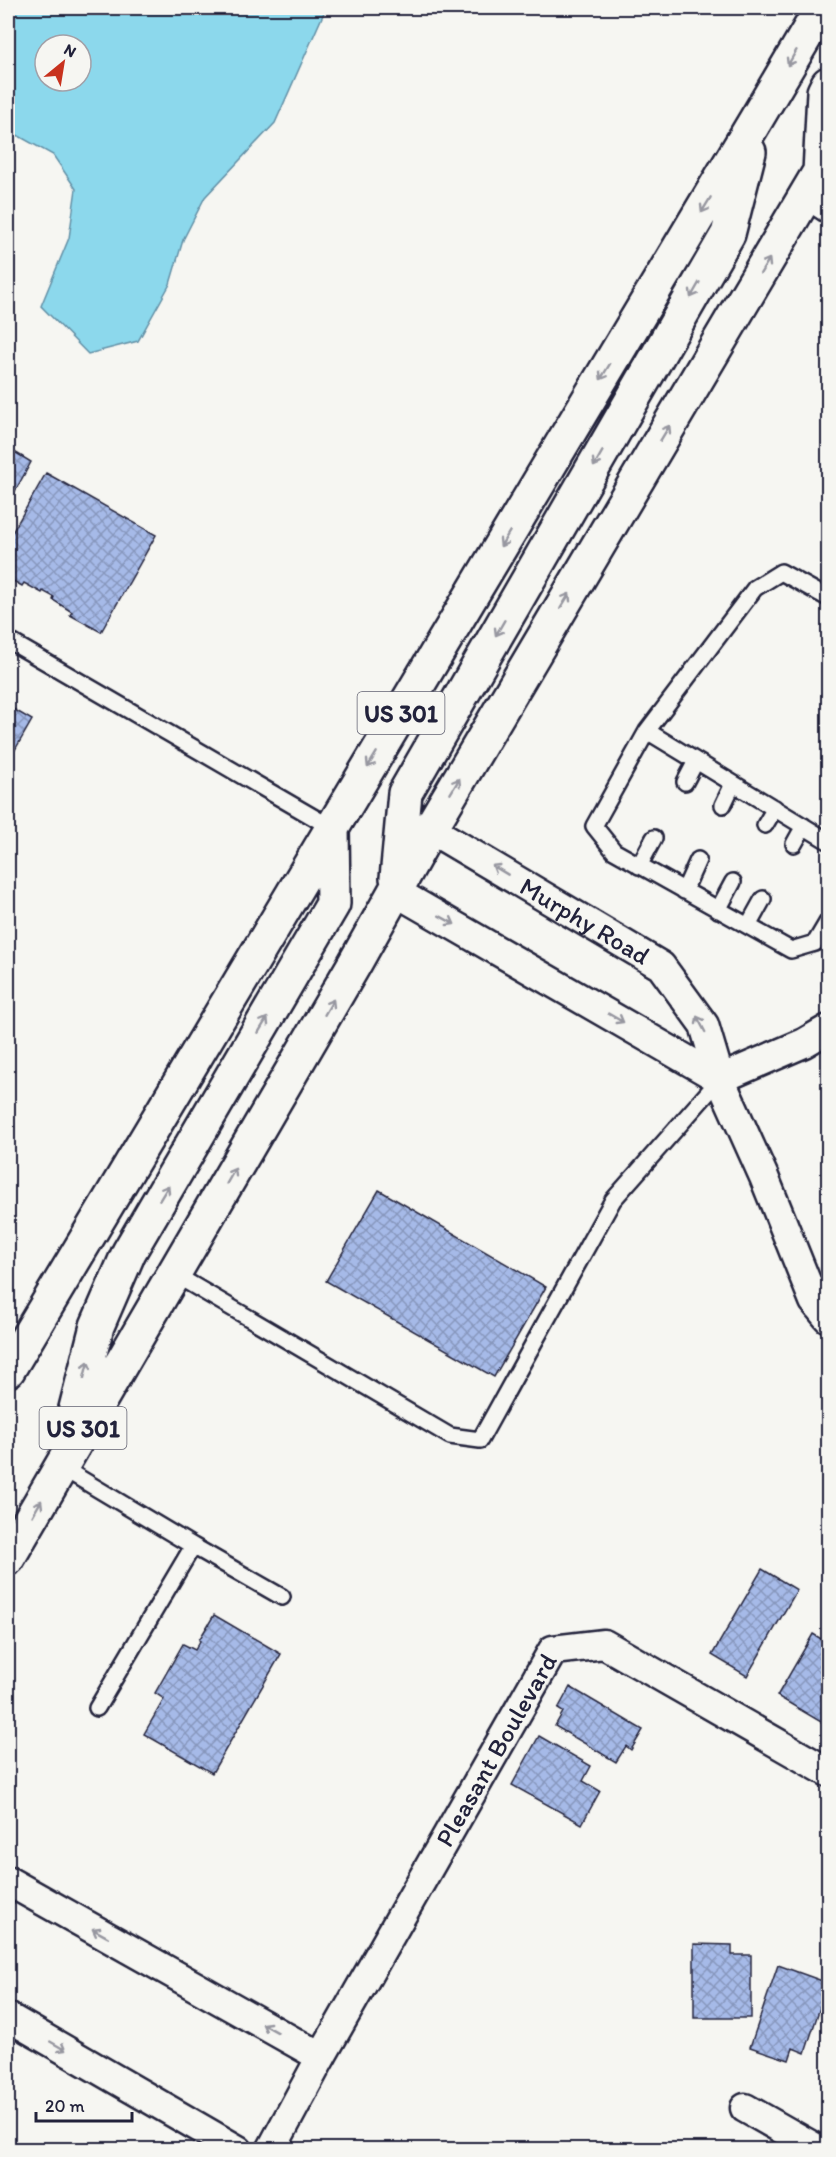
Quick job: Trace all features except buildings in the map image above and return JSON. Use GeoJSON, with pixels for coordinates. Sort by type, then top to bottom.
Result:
{"type":"FeatureCollection","features":[{"type":"Feature","properties":{"kind":"main road","name":"US 301"},"geometry":{"type":"LineString","coordinates":[[8,1370],[822,8]]}},
{"type":"Feature","properties":{"kind":"main road"},"geometry":{"type":"LineString","coordinates":[[821,183],[824,92],[828,84]]}},
{"type":"Feature","properties":{"kind":"main road"},"geometry":{"type":"LineString","coordinates":[[396,892],[405,793],[728,234],[757,118]]}},
{"type":"Feature","properties":{"kind":"main road","name":"US 301"},"geometry":{"type":"LineString","coordinates":[[8,1558],[396,892],[430,829],[821,183]]}},
{"type":"Feature","properties":{"kind":"main road"},"geometry":{"type":"LineString","coordinates":[[61,1467],[97,1326],[129,1252],[333,904],[332,828]]}},
{"type":"Feature","properties":{"kind":"street","name":"Murphy Road"},"geometry":{"type":"LineString","coordinates":[[430,829],[661,966],[704,1025],[720,1079],[764,1177],[814,1301],[828,1318]]}},
{"type":"Feature","properties":{"kind":"street"},"geometry":{"type":"LineString","coordinates":[[396,892],[720,1079],[828,1029]]}},
{"type":"Feature","properties":{"kind":"street","name":"Pleasant Boulevard"},"geometry":{"type":"LineString","coordinates":[[271,2150],[321,2057],[554,1650],[604,1644],[828,1772]]}},
{"type":"Feature","properties":{"kind":"street"},"geometry":{"type":"LineString","coordinates":[[8,1881],[321,2057]]}},
{"type":"Feature","properties":{"kind":"street"},"geometry":{"type":"LineString","coordinates":[[8,2017],[238,2150]]}},
{"type":"Feature","properties":{"kind":"street"},"geometry":{"type":"LineString","coordinates":[[745,2108],[819,2150]]}},
{"type":"Feature","properties":{"kind":"lane"},"geometry":{"type":"LineString","coordinates":[[828,598],[781,572],[755,588],[647,731],[594,826],[614,852],[791,950],[815,944],[828,921]]}},
{"type":"Feature","properties":{"kind":"lane"},"geometry":{"type":"LineString","coordinates":[[8,640],[332,828]]}},
{"type":"Feature","properties":{"kind":"lane"},"geometry":{"type":"LineString","coordinates":[[647,731],[828,841]]}},
{"type":"Feature","properties":{"kind":"lane"},"geometry":{"type":"LineString","coordinates":[[685,782],[696,761]]}},
{"type":"Feature","properties":{"kind":"lane"},"geometry":{"type":"LineString","coordinates":[[723,805],[733,784]]}},
{"type":"Feature","properties":{"kind":"lane"},"geometry":{"type":"LineString","coordinates":[[765,825],[775,808]]}},
{"type":"Feature","properties":{"kind":"lane"},"geometry":{"type":"LineString","coordinates":[[794,844],[804,826]]}},
{"type":"Feature","properties":{"kind":"lane"},"geometry":{"type":"LineString","coordinates":[[639,866],[654,838]]}},
{"type":"Feature","properties":{"kind":"lane"},"geometry":{"type":"LineString","coordinates":[[684,891],[698,860]]}},
{"type":"Feature","properties":{"kind":"lane"},"geometry":{"type":"LineString","coordinates":[[718,910],[733,882]]}},
{"type":"Feature","properties":{"kind":"lane"},"geometry":{"type":"LineString","coordinates":[[748,926],[763,899]]}},
{"type":"Feature","properties":{"kind":"lane"},"geometry":{"type":"LineString","coordinates":[[174,1274],[450,1436],[480,1440],[613,1200],[720,1079]]}},
{"type":"Feature","properties":{"kind":"lane"},"geometry":{"type":"LineString","coordinates":[[61,1467],[282,1598]]}},
{"type":"Feature","properties":{"kind":"lane"},"geometry":{"type":"LineString","coordinates":[[97,1708],[193,1546]]}},
{"type":"Feature","properties":{"kind":"water"},"geometry":{"type":"Polygon","coordinates":[[[8,8],[326,8],[275,123],[205,197],[183,240],[170,284],[138,341],[88,354],[41,306],[69,238],[76,189],[53,155],[8,130],[8,8]]]}}]}
